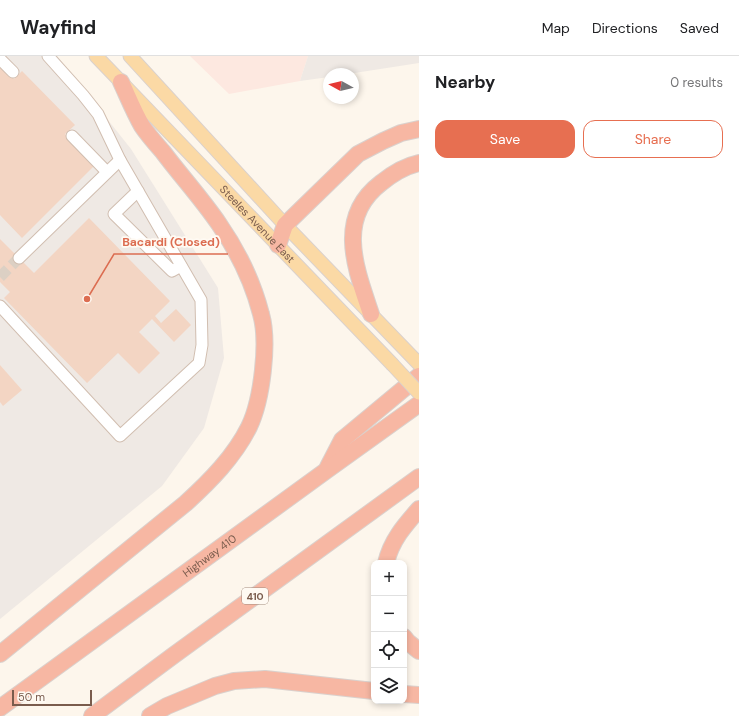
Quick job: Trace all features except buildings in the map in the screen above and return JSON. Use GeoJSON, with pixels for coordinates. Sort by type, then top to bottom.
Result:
{"type":"FeatureCollection","features":[{"type":"Feature","properties":{"kind":"highway"},"geometry":{"type":"LineString","coordinates":[[0,654],[186,503],[210,481],[234,452],[250,426],[258,404],[264,360],[264,337],[262,315],[254,293],[233,248],[219,224],[143,127],[121,82]]}},
{"type":"Feature","properties":{"kind":"highway"},"geometry":{"type":"LineString","coordinates":[[278,245],[285,225],[358,154],[395,136],[419,129]]}},
{"type":"Feature","properties":{"kind":"highway"},"geometry":{"type":"LineString","coordinates":[[371,314],[355,262],[353,231],[356,217],[361,206],[378,185],[389,177],[419,163]]}},
{"type":"Feature","properties":{"kind":"highway"},"geometry":{"type":"LineString","coordinates":[[327,470],[342,440],[419,376]]}},
{"type":"Feature","properties":{"kind":"highway","name":"Highway 410"},"geometry":{"type":"LineString","coordinates":[[0,708],[419,404]]}},
{"type":"Feature","properties":{"kind":"highway","name":"410"},"geometry":{"type":"LineString","coordinates":[[92,716],[419,477]]}},
{"type":"Feature","properties":{"kind":"highway"},"geometry":{"type":"LineString","coordinates":[[387,560],[388,553],[396,538],[406,523],[419,509]]}},
{"type":"Feature","properties":{"kind":"highway"},"geometry":{"type":"LineString","coordinates":[[407,640],[419,651]]}},
{"type":"Feature","properties":{"kind":"highway"},"geometry":{"type":"LineString","coordinates":[[150,716],[167,706],[208,688],[234,681],[265,679],[371,691]]}},
{"type":"Feature","properties":{"kind":"highway"},"geometry":{"type":"LineString","coordinates":[[407,694],[419,696]]}},
{"type":"Feature","properties":{"kind":"main road","name":"Steeles Avenue East"},"geometry":{"type":"LineString","coordinates":[[96,56],[419,393]]}},
{"type":"Feature","properties":{"kind":"main road","name":"Steeles Avenue East"},"geometry":{"type":"LineString","coordinates":[[130,56],[285,225],[419,364]]}},
{"type":"Feature","properties":{"kind":"lane"},"geometry":{"type":"LineString","coordinates":[[0,306],[120,436],[199,363],[202,346],[201,300],[120,160],[98,114],[48,56]]}},
{"type":"Feature","properties":{"kind":"lane"},"geometry":{"type":"LineString","coordinates":[[0,59],[13,72]]}},
{"type":"Feature","properties":{"kind":"lane"},"geometry":{"type":"LineString","coordinates":[[72,136],[107,172]]}},
{"type":"Feature","properties":{"kind":"lane"},"geometry":{"type":"LineString","coordinates":[[19,258],[120,160]]}},
{"type":"Feature","properties":{"kind":"lane"},"geometry":{"type":"LineString","coordinates":[[138,191],[114,214],[172,271],[181,266]]}},
{"type":"Feature","properties":{"kind":"shaded area"},"geometry":{"type":"Polygon","coordinates":[[[0,56],[57,56],[131,149],[218,288],[224,358],[204,428],[162,486],[0,619],[0,56]]]}},
{"type":"Feature","properties":{"kind":"shaded area"},"geometry":{"type":"Polygon","coordinates":[[[190,56],[308,56],[300,81],[229,94],[190,56]]]}},
{"type":"Feature","properties":{"kind":"shaded area"},"geometry":{"type":"Polygon","coordinates":[[[308,56],[419,56],[419,63],[359,72],[359,68],[323,68],[323,78],[300,81],[308,56]]]}},
{"type":"Feature","properties":{"kind":"tunnel"},"geometry":{"type":"LineString","coordinates":[[0,277],[19,258]]}},
{"type":"Feature","properties":{"kind":"place","name":"Bacardi (Closed)"},"geometry":{"type":"Point","coordinates":[87,299]}}]}
